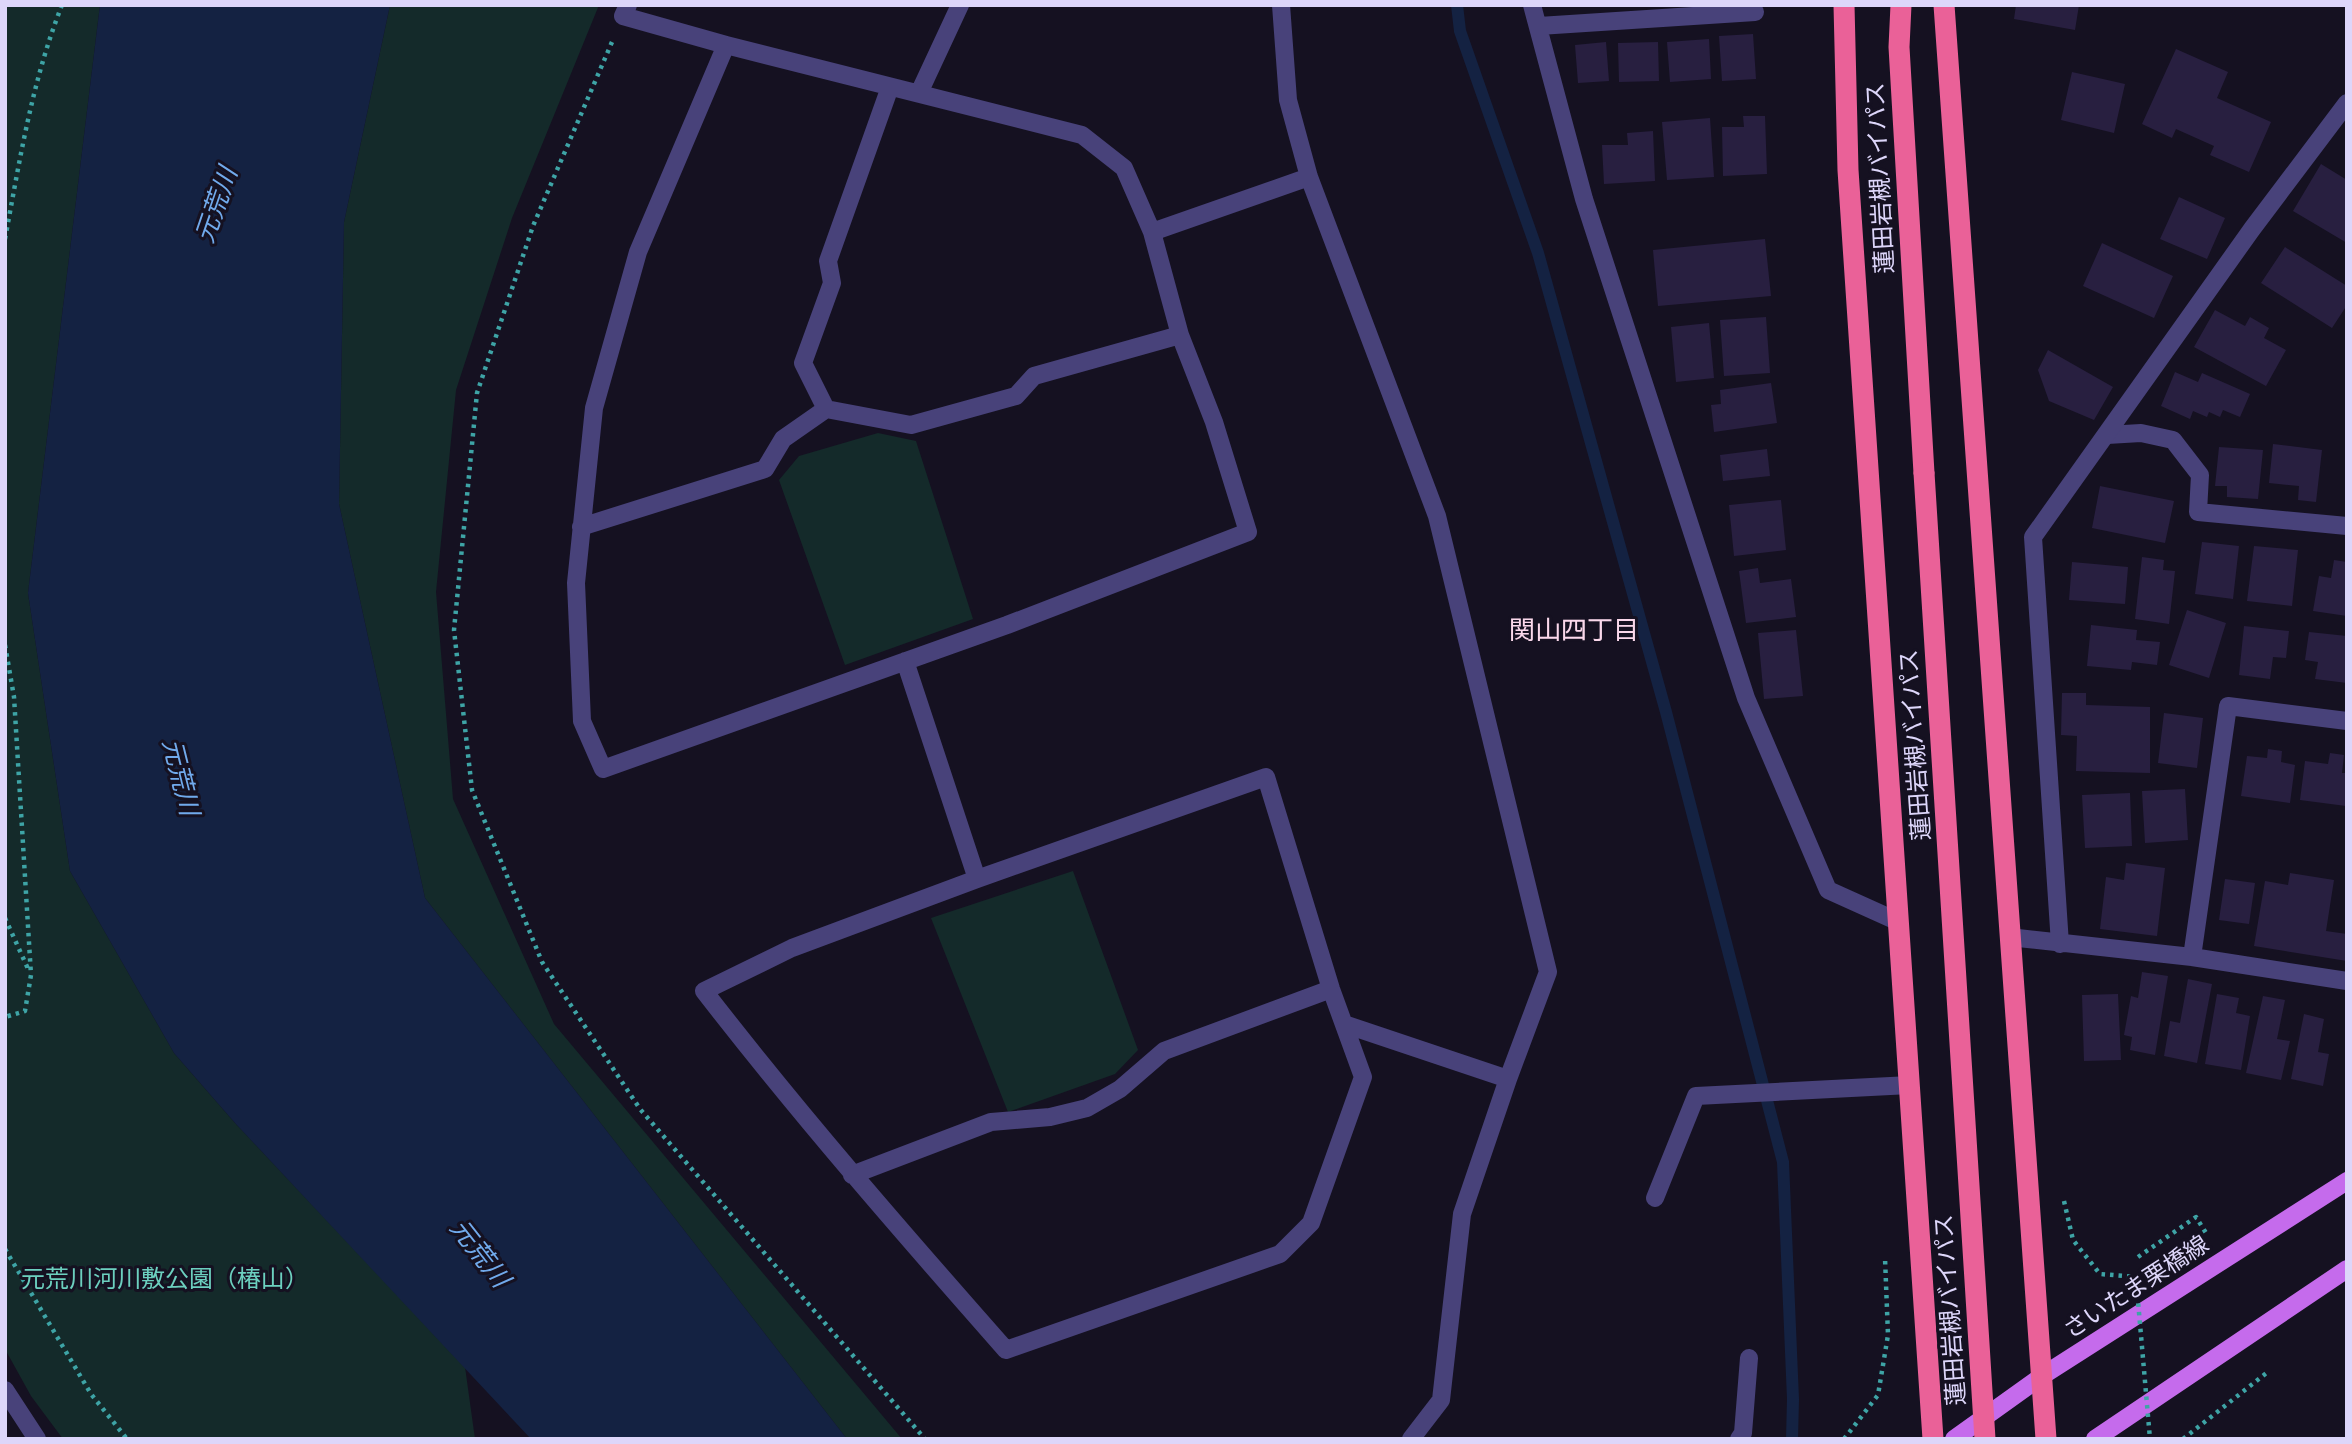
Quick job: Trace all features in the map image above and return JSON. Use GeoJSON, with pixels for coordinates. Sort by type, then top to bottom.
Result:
{"type":"FeatureCollection","features":[{"type":"Feature","properties":{"kind":"highway"},"geometry":{"type":"LineString","coordinates":[[1844,5],[1849,170],[1933,1439]]}},
{"type":"Feature","properties":{"kind":"highway","name":"蓮田岩槻バイパス"},"geometry":{"type":"LineString","coordinates":[[1892,5],[1899,47]]}},
{"type":"Feature","properties":{"kind":"highway","name":"蓮田岩槻バイパス"},"geometry":{"type":"LineString","coordinates":[[1900,5],[1899,47],[1984,1439]]}},
{"type":"Feature","properties":{"kind":"highway"},"geometry":{"type":"LineString","coordinates":[[1944,5],[2046,1439]]}},
{"type":"Feature","properties":{"kind":"main road","name":"さいたま栗橋線"},"geometry":{"type":"LineString","coordinates":[[1954,1439],[2042,1376],[2347,1181]]}},
{"type":"Feature","properties":{"kind":"main road"},"geometry":{"type":"LineString","coordinates":[[2095,1439],[2347,1269]]}},
{"type":"Feature","properties":{"kind":"street"},"geometry":{"type":"LineString","coordinates":[[628,5],[623,16],[726,45],[1082,135],[1124,168],[1152,232],[1180,335],[1214,422],[1248,533],[905,662],[603,769],[582,721],[576,583],[594,408],[638,252],[726,45]]}},
{"type":"Feature","properties":{"kind":"street"},"geometry":{"type":"LineString","coordinates":[[919,93],[960,5]]}},
{"type":"Feature","properties":{"kind":"street"},"geometry":{"type":"LineString","coordinates":[[1281,5],[1289,100],[1309,177],[1437,516],[1548,972],[1462,1214],[1441,1400],[1411,1439]]}},
{"type":"Feature","properties":{"kind":"street"},"geometry":{"type":"LineString","coordinates":[[1532,5],[1584,199],[1746,698],[1828,890],[1899,922]]}},
{"type":"Feature","properties":{"kind":"street"},"geometry":{"type":"LineString","coordinates":[[1539,26],[1755,12]]}},
{"type":"Feature","properties":{"kind":"street"},"geometry":{"type":"LineString","coordinates":[[826,409],[803,363],[832,283],[828,261],[890,87]]}},
{"type":"Feature","properties":{"kind":"street"},"geometry":{"type":"LineString","coordinates":[[2060,943],[2033,537],[2252,229],[2347,103]]}},
{"type":"Feature","properties":{"kind":"street"},"geometry":{"type":"LineString","coordinates":[[1152,232],[1309,177]]}},
{"type":"Feature","properties":{"kind":"street"},"geometry":{"type":"LineString","coordinates":[[581,527],[765,469],[783,439],[826,409],[911,425],[1016,396],[1034,376],[1180,335]]}},
{"type":"Feature","properties":{"kind":"street"},"geometry":{"type":"LineString","coordinates":[[2107,435],[2141,433],[2174,440],[2200,475],[2198,512],[2347,526]]}},
{"type":"Feature","properties":{"kind":"street"},"geometry":{"type":"LineString","coordinates":[[905,662],[977,879]]}},
{"type":"Feature","properties":{"kind":"street"},"geometry":{"type":"LineString","coordinates":[[2192,957],[2228,706],[2347,722]]}},
{"type":"Feature","properties":{"kind":"street"},"geometry":{"type":"LineString","coordinates":[[1266,778],[1331,989],[1363,1077],[1311,1223],[1280,1254],[1006,1350],[852,1175],[704,991],[792,948],[977,879],[1266,778]]}},
{"type":"Feature","properties":{"kind":"street"},"geometry":{"type":"LineString","coordinates":[[2009,937],[2192,957],[2347,981]]}},
{"type":"Feature","properties":{"kind":"street"},"geometry":{"type":"LineString","coordinates":[[852,1175],[991,1122],[1050,1117],[1087,1108],[1120,1089],[1164,1051],[1331,989]]}},
{"type":"Feature","properties":{"kind":"street"},"geometry":{"type":"LineString","coordinates":[[1344,1024],[1508,1079]]}},
{"type":"Feature","properties":{"kind":"street"},"geometry":{"type":"LineString","coordinates":[[1655,1198],[1696,1096],[1910,1085]]}},
{"type":"Feature","properties":{"kind":"street"},"geometry":{"type":"LineString","coordinates":[[1739,1439],[1743,1433],[1749,1358]]}},
{"type":"Feature","properties":{"kind":"street"},"geometry":{"type":"LineString","coordinates":[[5,1390],[37,1439]]}},
{"type":"Feature","properties":{"kind":"path"},"geometry":{"type":"LineString","coordinates":[[5,239],[26,121],[60,6]]}},
{"type":"Feature","properties":{"kind":"path"},"geometry":{"type":"LineString","coordinates":[[5,645],[14,697],[31,975],[25,1011],[5,1017]]}},
{"type":"Feature","properties":{"kind":"path"},"geometry":{"type":"LineString","coordinates":[[5,918],[31,975]]}},
{"type":"Feature","properties":{"kind":"path"},"geometry":{"type":"LineString","coordinates":[[2063,1195],[2073,1240],[2100,1274],[2136,1278],[2147,1271]]}},
{"type":"Feature","properties":{"kind":"path"},"geometry":{"type":"LineString","coordinates":[[2138,1257],[2196,1217],[2207,1232],[2197,1239]]}},
{"type":"Feature","properties":{"kind":"path"},"geometry":{"type":"LineString","coordinates":[[5,1249],[91,1394],[127,1439]]}},
{"type":"Feature","properties":{"kind":"path"},"geometry":{"type":"LineString","coordinates":[[2136,1278],[2150,1439]]}},
{"type":"Feature","properties":{"kind":"path"},"geometry":{"type":"LineString","coordinates":[[1844,1439],[1878,1395],[1888,1335]]}},
{"type":"Feature","properties":{"kind":"path"},"geometry":{"type":"LineString","coordinates":[[2183,1439],[2269,1371]]}},
{"type":"Feature","properties":{"kind":"green space","name":"元荒川河川敷公園（椿山）"},"geometry":{"type":"Polygon","coordinates":[[[5,5],[100,5],[28,593],[70,871],[174,1053],[235,1123],[465,1367],[475,1439],[63,1439],[31,1396],[5,1349],[5,5]]]}},
{"type":"Feature","properties":{"kind":"green space"},"geometry":{"type":"Polygon","coordinates":[[[390,5],[599,5],[512,218],[456,390],[436,592],[453,799],[554,1024],[902,1439],[847,1439],[425,898],[339,504],[344,222],[390,5]]]}},
{"type":"Feature","properties":{"kind":"green space"},"geometry":{"type":"Polygon","coordinates":[[[878,433],[916,441],[973,619],[845,665],[779,480],[799,456],[878,433]]]}},
{"type":"Feature","properties":{"kind":"green space"},"geometry":{"type":"Polygon","coordinates":[[[1073,871],[1138,1050],[1115,1074],[1008,1112],[931,918],[1073,871]]]}},
{"type":"Feature","properties":{"kind":"water","name":"元荒川"},"geometry":{"type":"Polygon","coordinates":[[[100,5],[390,5],[344,222],[339,504],[425,898],[847,1439],[531,1439],[235,1123],[174,1053],[70,871],[28,593],[100,5]]]}},
{"type":"Feature","properties":{"kind":"building"},"geometry":{"type":"Polygon","coordinates":[[[2016,5],[2079,5],[2075,30],[2014,19],[2016,5]]]}},
{"type":"Feature","properties":{"kind":"building"},"geometry":{"type":"Polygon","coordinates":[[[1753,34],[1756,79],[1722,81],[1719,36],[1753,34]]]}},
{"type":"Feature","properties":{"kind":"building"},"geometry":{"type":"Polygon","coordinates":[[[1709,39],[1711,79],[1670,82],[1667,42],[1709,39]]]}},
{"type":"Feature","properties":{"kind":"building"},"geometry":{"type":"Polygon","coordinates":[[[1606,42],[1609,81],[1578,83],[1575,45],[1606,42]]]}},
{"type":"Feature","properties":{"kind":"building"},"geometry":{"type":"Polygon","coordinates":[[[1658,42],[1659,81],[1619,82],[1618,43],[1658,42]]]}},
{"type":"Feature","properties":{"kind":"building"},"geometry":{"type":"Polygon","coordinates":[[[2176,49],[2228,72],[2217,98],[2271,122],[2249,172],[2210,155],[2214,146],[2176,129],[2172,138],[2142,124],[2176,49]]]}},
{"type":"Feature","properties":{"kind":"building"},"geometry":{"type":"Polygon","coordinates":[[[2072,72],[2125,84],[2114,133],[2061,120],[2072,72]]]}},
{"type":"Feature","properties":{"kind":"building"},"geometry":{"type":"Polygon","coordinates":[[[1743,116],[1765,116],[1767,174],[1723,176],[1722,127],[1744,127],[1743,116]]]}},
{"type":"Feature","properties":{"kind":"building"},"geometry":{"type":"Polygon","coordinates":[[[1710,118],[1714,177],[1667,180],[1662,122],[1710,118]]]}},
{"type":"Feature","properties":{"kind":"building"},"geometry":{"type":"Polygon","coordinates":[[[1653,131],[1655,181],[1604,184],[1602,145],[1628,145],[1627,133],[1653,131]]]}},
{"type":"Feature","properties":{"kind":"building"},"geometry":{"type":"Polygon","coordinates":[[[2321,164],[2347,180],[2347,243],[2293,211],[2321,164]]]}},
{"type":"Feature","properties":{"kind":"building"},"geometry":{"type":"Polygon","coordinates":[[[2179,197],[2225,218],[2207,259],[2160,239],[2179,197]]]}},
{"type":"Feature","properties":{"kind":"building"},"geometry":{"type":"Polygon","coordinates":[[[1765,239],[1771,296],[1658,306],[1653,250],[1765,239]]]}},
{"type":"Feature","properties":{"kind":"building"},"geometry":{"type":"Polygon","coordinates":[[[2102,243],[2173,276],[2154,318],[2083,286],[2102,243]]]}},
{"type":"Feature","properties":{"kind":"building"},"geometry":{"type":"Polygon","coordinates":[[[2285,247],[2347,286],[2347,305],[2332,328],[2261,283],[2285,247]]]}},
{"type":"Feature","properties":{"kind":"building"},"geometry":{"type":"Polygon","coordinates":[[[2215,310],[2245,326],[2250,317],[2269,328],[2264,338],[2286,350],[2266,386],[2194,347],[2215,310]]]}},
{"type":"Feature","properties":{"kind":"building"},"geometry":{"type":"Polygon","coordinates":[[[1766,317],[1770,373],[1724,376],[1720,320],[1766,317]]]}},
{"type":"Feature","properties":{"kind":"building"},"geometry":{"type":"Polygon","coordinates":[[[1709,323],[1714,378],[1676,382],[1671,327],[1709,323]]]}},
{"type":"Feature","properties":{"kind":"building"},"geometry":{"type":"Polygon","coordinates":[[[2048,350],[2113,387],[2094,420],[2049,401],[2038,370],[2048,350]]]}},
{"type":"Feature","properties":{"kind":"building"},"geometry":{"type":"Polygon","coordinates":[[[2175,372],[2198,382],[2202,373],[2250,394],[2240,417],[2223,410],[2220,417],[2209,412],[2207,417],[2193,411],[2190,419],[2161,406],[2175,372]]]}},
{"type":"Feature","properties":{"kind":"building"},"geometry":{"type":"Polygon","coordinates":[[[1771,383],[1777,423],[1714,432],[1711,405],[1721,404],[1720,390],[1771,383]]]}},
{"type":"Feature","properties":{"kind":"building"},"geometry":{"type":"Polygon","coordinates":[[[2273,444],[2322,450],[2316,502],[2298,500],[2299,486],[2269,483],[2273,444]]]}},
{"type":"Feature","properties":{"kind":"building"},"geometry":{"type":"Polygon","coordinates":[[[2219,447],[2263,450],[2258,499],[2227,497],[2227,486],[2215,486],[2219,447]]]}},
{"type":"Feature","properties":{"kind":"building"},"geometry":{"type":"Polygon","coordinates":[[[1767,449],[1770,476],[1723,481],[1720,455],[1767,449]]]}},
{"type":"Feature","properties":{"kind":"building"},"geometry":{"type":"Polygon","coordinates":[[[2100,486],[2174,501],[2165,543],[2092,528],[2100,486]]]}},
{"type":"Feature","properties":{"kind":"building"},"geometry":{"type":"Polygon","coordinates":[[[1781,500],[1786,550],[1734,556],[1729,505],[1781,500]]]}},
{"type":"Feature","properties":{"kind":"building"},"geometry":{"type":"Polygon","coordinates":[[[2202,542],[2239,546],[2233,599],[2195,594],[2202,542]]]}},
{"type":"Feature","properties":{"kind":"building"},"geometry":{"type":"Polygon","coordinates":[[[2254,546],[2298,550],[2292,606],[2247,601],[2254,546]]]}},
{"type":"Feature","properties":{"kind":"building"},"geometry":{"type":"Polygon","coordinates":[[[2142,557],[2164,560],[2163,570],[2175,571],[2169,624],[2135,619],[2142,557]]]}},
{"type":"Feature","properties":{"kind":"building"},"geometry":{"type":"Polygon","coordinates":[[[2334,560],[2347,562],[2347,616],[2313,611],[2319,576],[2331,578],[2334,560]]]}},
{"type":"Feature","properties":{"kind":"building"},"geometry":{"type":"Polygon","coordinates":[[[2072,562],[2128,567],[2125,604],[2069,600],[2072,562]]]}},
{"type":"Feature","properties":{"kind":"building"},"geometry":{"type":"Polygon","coordinates":[[[1758,568],[1760,583],[1791,579],[1796,617],[1746,623],[1739,571],[1758,568]]]}},
{"type":"Feature","properties":{"kind":"building"},"geometry":{"type":"Polygon","coordinates":[[[2187,610],[2226,623],[2209,678],[2169,665],[2187,610]]]}},
{"type":"Feature","properties":{"kind":"building"},"geometry":{"type":"Polygon","coordinates":[[[2091,625],[2137,630],[2136,640],[2160,642],[2157,665],[2132,662],[2131,670],[2087,666],[2091,625]]]}},
{"type":"Feature","properties":{"kind":"building"},"geometry":{"type":"Polygon","coordinates":[[[2244,626],[2289,631],[2286,658],[2273,657],[2270,679],[2239,675],[2244,626]]]}},
{"type":"Feature","properties":{"kind":"building"},"geometry":{"type":"Polygon","coordinates":[[[1796,630],[1803,696],[1764,699],[1758,633],[1796,630]]]}},
{"type":"Feature","properties":{"kind":"building"},"geometry":{"type":"Polygon","coordinates":[[[2309,632],[2347,636],[2347,683],[2315,679],[2318,662],[2305,660],[2309,632]]]}},
{"type":"Feature","properties":{"kind":"building"},"geometry":{"type":"Polygon","coordinates":[[[2062,693],[2086,693],[2086,705],[2150,707],[2150,773],[2076,771],[2077,736],[2061,735],[2062,693]]]}},
{"type":"Feature","properties":{"kind":"building"},"geometry":{"type":"Polygon","coordinates":[[[2164,713],[2203,718],[2197,768],[2158,763],[2164,713]]]}},
{"type":"Feature","properties":{"kind":"building"},"geometry":{"type":"Polygon","coordinates":[[[2268,749],[2282,751],[2281,762],[2295,765],[2290,803],[2241,796],[2247,756],[2267,758],[2268,749]]]}},
{"type":"Feature","properties":{"kind":"building"},"geometry":{"type":"Polygon","coordinates":[[[2330,753],[2344,755],[2342,773],[2347,773],[2346,806],[2300,800],[2305,761],[2328,764],[2330,753]]]}},
{"type":"Feature","properties":{"kind":"building"},"geometry":{"type":"Polygon","coordinates":[[[2185,789],[2188,840],[2145,843],[2142,791],[2185,789]]]}},
{"type":"Feature","properties":{"kind":"building"},"geometry":{"type":"Polygon","coordinates":[[[2130,793],[2132,846],[2085,848],[2082,795],[2130,793]]]}},
{"type":"Feature","properties":{"kind":"building"},"geometry":{"type":"Polygon","coordinates":[[[2126,863],[2165,868],[2157,936],[2100,929],[2106,877],[2124,880],[2126,863]]]}},
{"type":"Feature","properties":{"kind":"building"},"geometry":{"type":"Polygon","coordinates":[[[2290,873],[2334,880],[2326,931],[2347,934],[2347,961],[2254,946],[2265,881],[2288,885],[2290,873]]]}},
{"type":"Feature","properties":{"kind":"building"},"geometry":{"type":"Polygon","coordinates":[[[2225,879],[2255,883],[2249,924],[2219,920],[2225,879]]]}},
{"type":"Feature","properties":{"kind":"building"},"geometry":{"type":"Polygon","coordinates":[[[2142,972],[2168,976],[2155,1055],[2130,1050],[2132,1037],[2124,1035],[2131,996],[2138,998],[2142,972]]]}},
{"type":"Feature","properties":{"kind":"building"},"geometry":{"type":"Polygon","coordinates":[[[2188,979],[2212,984],[2197,1063],[2164,1056],[2170,1021],[2180,1023],[2188,979]]]}},
{"type":"Feature","properties":{"kind":"building"},"geometry":{"type":"Polygon","coordinates":[[[2118,994],[2121,1060],[2084,1061],[2082,995],[2118,994]]]}},
{"type":"Feature","properties":{"kind":"building"},"geometry":{"type":"Polygon","coordinates":[[[2217,994],[2239,998],[2236,1013],[2250,1016],[2241,1070],[2205,1064],[2217,994]]]}},
{"type":"Feature","properties":{"kind":"building"},"geometry":{"type":"Polygon","coordinates":[[[2263,996],[2285,1000],[2277,1039],[2290,1041],[2281,1080],[2246,1073],[2263,996]]]}},
{"type":"Feature","properties":{"kind":"building"},"geometry":{"type":"Polygon","coordinates":[[[2304,1014],[2324,1019],[2318,1052],[2329,1054],[2323,1086],[2291,1079],[2304,1014]]]}},
{"type":"Feature","properties":{"kind":"waterway"},"geometry":{"type":"LineString","coordinates":[[1457,5],[1460,31],[1538,253],[1666,712],[1783,1162],[1793,1399],[1792,1439]]}},
{"type":"Feature","properties":{"kind":"district","name":"関山四丁目"},"geometry":{"type":"Point","coordinates":[1574,630]}}]}
